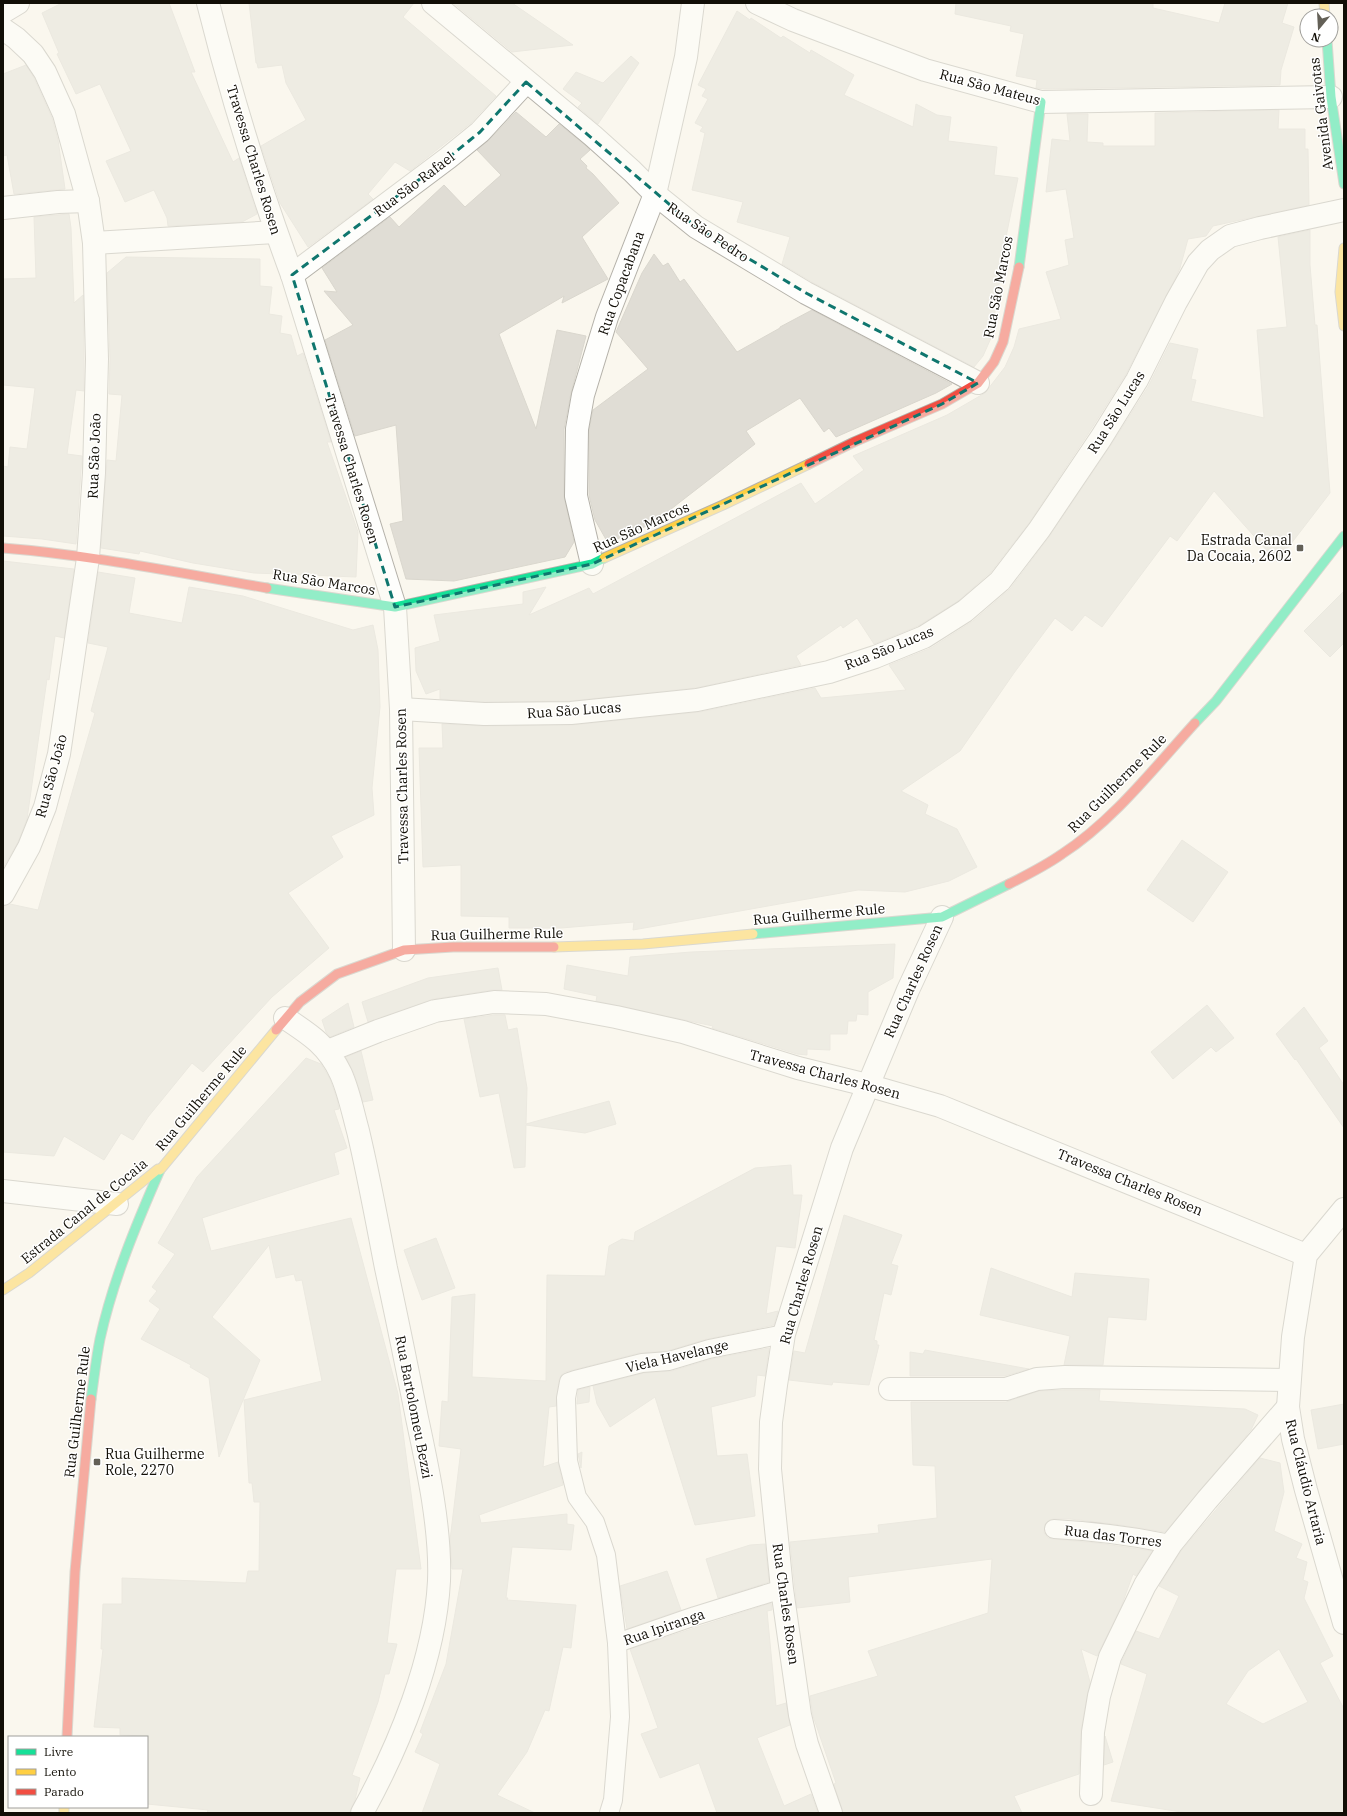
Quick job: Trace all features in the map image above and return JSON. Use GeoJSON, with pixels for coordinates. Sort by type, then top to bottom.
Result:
{"type":"FeatureCollection","features":[{"type":"Feature","properties":{"kind":"street"},"geometry":{"type":"LineString","coordinates":[[3,12],[18,3]]}},
{"type":"Feature","properties":{"kind":"street","name":"Travessa Charles Rosen"},"geometry":{"type":"LineString","coordinates":[[208,3],[238,116],[276,232],[292,275],[395,607],[401,709],[404,950]]}},
{"type":"Feature","properties":{"kind":"street","name":"Rua São Pedro"},"geometry":{"type":"LineString","coordinates":[[432,3],[593,136],[655,194],[696,227],[761,268],[876,331],[978,383]]}},
{"type":"Feature","properties":{"kind":"street","name":"Rua Copacabana"},"geometry":{"type":"LineString","coordinates":[[592,564],[576,496],[577,429],[583,395],[607,317],[655,194],[686,57],[693,3]]}},
{"type":"Feature","properties":{"kind":"street","name":"Rua São Mateus"},"geometry":{"type":"LineString","coordinates":[[757,3],[793,20],[925,70],[1041,102],[1331,97]]}},
{"type":"Feature","properties":{"kind":"street","name":"Rua São João"},"geometry":{"type":"LineString","coordinates":[[3,29],[16,38],[33,54],[45,72],[64,114],[88,201],[94,242],[97,359],[94,473],[88,558],[59,754],[45,807],[29,847],[3,894]]}},
{"type":"Feature","properties":{"kind":"street","name":"Avenida Gaivotas"},"geometry":{"type":"LineString","coordinates":[[1328,48],[1331,97],[1344,184]]}},
{"type":"Feature","properties":{"kind":"street","name":"Rua São Rafael"},"geometry":{"type":"LineString","coordinates":[[292,275],[448,158],[480,132],[526,82]]}},
{"type":"Feature","properties":{"kind":"street","name":"Rua São Marcos"},"geometry":{"type":"LineString","coordinates":[[3,548],[40,551],[88,558],[316,596],[395,607],[592,564],[723,505],[854,442],[942,404],[978,383],[994,362],[1003,342],[1019,266],[1041,102]]}},
{"type":"Feature","properties":{"kind":"street"},"geometry":{"type":"LineString","coordinates":[[3,208],[58,202],[88,201]]}},
{"type":"Feature","properties":{"kind":"street","name":"Rua São Lucas"},"geometry":{"type":"LineString","coordinates":[[401,709],[484,714],[571,713],[697,700],[829,672],[875,657],[924,637],[965,612],[1000,581],[1039,530],[1101,438],[1137,380],[1176,302],[1198,263],[1210,250],[1230,236],[1344,210]]}},
{"type":"Feature","properties":{"kind":"street"},"geometry":{"type":"LineString","coordinates":[[94,242],[276,232]]}},
{"type":"Feature","properties":{"kind":"street"},"geometry":{"type":"LineString","coordinates":[[1344,248],[1340,292],[1344,326]]}},
{"type":"Feature","properties":{"kind":"street","name":"Rua Guilherme Rule"},"geometry":{"type":"LineString","coordinates":[[67,1736],[75,1572],[90,1409],[100,1340],[114,1287],[136,1224],[162,1166],[300,1002],[337,974],[404,950],[453,947],[591,947],[643,944],[942,916],[1037,870],[1069,850],[1110,814],[1216,701],[1306,583],[1344,536]]}},
{"type":"Feature","properties":{"kind":"street","name":"Rua Charles Rosen"},"geometry":{"type":"LineString","coordinates":[[831,1813],[807,1744],[800,1715],[782,1589],[770,1469],[771,1422],[784,1334],[842,1148],[867,1085],[942,916]]}},
{"type":"Feature","properties":{"kind":"street","name":"Travessa Charles Rosen"},"geometry":{"type":"LineString","coordinates":[[328,1051],[378,1031],[435,1011],[494,1002],[546,1004],[683,1032],[798,1068],[867,1085],[940,1106],[1306,1254]]}},
{"type":"Feature","properties":{"kind":"street","name":"Rua Bartolomeu Bezzi"},"geometry":{"type":"LineString","coordinates":[[286,1018],[310,1034],[328,1051],[341,1076],[366,1163],[428,1468],[438,1546],[439,1582],[427,1655],[415,1696],[393,1751],[362,1813]]}},
{"type":"Feature","properties":{"kind":"street","name":"Estrada Canal de Cocaia"},"geometry":{"type":"LineString","coordinates":[[3,1290],[29,1273],[117,1204],[162,1166]]}},
{"type":"Feature","properties":{"kind":"street"},"geometry":{"type":"LineString","coordinates":[[3,1191],[117,1204]]}},
{"type":"Feature","properties":{"kind":"street"},"geometry":{"type":"LineString","coordinates":[[1306,1254],[1344,1209]]}},
{"type":"Feature","properties":{"kind":"street","name":"Rua Cláudio Artaria"},"geometry":{"type":"LineString","coordinates":[[1306,1254],[1293,1337],[1288,1407],[1293,1439],[1306,1490],[1344,1623]]}},
{"type":"Feature","properties":{"kind":"street"},"geometry":{"type":"LineString","coordinates":[[890,1389],[1006,1389],[1037,1379],[1065,1377],[1289,1380]]}},
{"type":"Feature","properties":{"kind":"street"},"geometry":{"type":"LineString","coordinates":[[1091,1794],[1093,1732],[1099,1696],[1110,1658],[1145,1585],[1172,1544],[1207,1500],[1288,1407]]}},
{"type":"Feature","properties":{"kind":"lane","name":"Viela Havelange"},"geometry":{"type":"LineString","coordinates":[[617,1643],[608,1583],[606,1555],[595,1522],[577,1497],[568,1461],[566,1398],[569,1382],[642,1363],[669,1361],[709,1349],[784,1334]]}},
{"type":"Feature","properties":{"kind":"lane","name":"Rua das Torres"},"geometry":{"type":"LineString","coordinates":[[1054,1529],[1128,1535],[1172,1544]]}},
{"type":"Feature","properties":{"kind":"lane","name":"Rua Ipiranga"},"geometry":{"type":"LineString","coordinates":[[609,1813],[613,1800],[620,1717],[617,1643],[695,1616],[782,1589]]}},
{"type":"Feature","properties":{"kind":"highlighted area"},"geometry":{"type":"Polygon","coordinates":[[[526,82],[696,227],[806,293],[978,383],[942,404],[592,564],[395,607],[292,275],[448,158],[480,132],[526,82]]]}},
{"type":"Feature","properties":{"kind":"building"},"geometry":{"type":"Polygon","coordinates":[[[62,3],[169,3],[195,72],[191,72],[233,162],[239,158],[257,214],[242,222],[168,226],[167,218],[154,190],[125,202],[106,161],[131,151],[100,84],[76,94],[57,54],[59,53],[42,13],[62,3]]]}},
{"type":"Feature","properties":{"kind":"building"},"geometry":{"type":"Polygon","coordinates":[[[249,3],[414,3],[403,17],[496,96],[471,123],[410,171],[395,162],[368,194],[373,199],[308,247],[280,203],[261,146],[306,120],[286,83],[282,65],[258,68],[256,63],[249,3]]]}},
{"type":"Feature","properties":{"kind":"building"},"geometry":{"type":"Polygon","coordinates":[[[453,3],[512,3],[573,45],[512,52],[453,3]]]}},
{"type":"Feature","properties":{"kind":"building"},"geometry":{"type":"Polygon","coordinates":[[[956,3],[1153,3],[1153,8],[1219,23],[1225,3],[1288,3],[1282,23],[1294,27],[1281,70],[1280,85],[1045,89],[1036,88],[1037,80],[1016,76],[1024,34],[1010,31],[1011,26],[955,14],[956,3]]]}},
{"type":"Feature","properties":{"kind":"building"},"geometry":{"type":"Polygon","coordinates":[[[737,11],[750,20],[751,18],[781,38],[783,36],[810,53],[811,50],[854,75],[844,95],[913,127],[916,104],[937,115],[951,117],[948,141],[997,147],[994,175],[1018,178],[1007,232],[991,338],[983,356],[974,367],[812,282],[782,264],[790,237],[737,222],[743,202],[692,190],[705,133],[700,131],[703,127],[695,123],[708,99],[702,96],[706,89],[698,85],[737,11]]]}},
{"type":"Feature","properties":{"kind":"building"},"geometry":{"type":"Polygon","coordinates":[[[631,56],[639,63],[598,124],[578,107],[582,103],[563,89],[576,72],[603,83],[631,56]]]}},
{"type":"Feature","properties":{"kind":"building"},"geometry":{"type":"Polygon","coordinates":[[[26,65],[34,78],[52,118],[58,140],[65,189],[14,194],[7,155],[3,156],[3,74],[26,65]]]}},
{"type":"Feature","properties":{"kind":"building"},"geometry":{"type":"Polygon","coordinates":[[[1279,110],[1278,129],[1305,129],[1305,149],[1308,149],[1309,205],[1213,226],[1206,236],[1188,239],[1176,277],[1126,374],[1090,431],[1029,523],[991,572],[958,601],[918,626],[874,644],[857,618],[843,628],[841,625],[796,656],[801,665],[695,688],[570,701],[484,702],[440,699],[440,689],[426,694],[416,671],[415,648],[440,641],[434,615],[523,604],[523,592],[546,587],[529,615],[589,588],[593,594],[801,483],[815,504],[864,470],[853,456],[947,415],[985,393],[1005,367],[1014,347],[1019,329],[1061,319],[1046,272],[1069,265],[1065,240],[1074,238],[1066,189],[1046,192],[1052,139],[1070,141],[1067,114],[1088,114],[1087,142],[1103,143],[1103,146],[1155,146],[1155,113],[1279,110]]]}},
{"type":"Feature","properties":{"kind":"building"},"geometry":{"type":"Polygon","coordinates":[[[516,112],[546,137],[559,124],[585,145],[590,150],[580,159],[587,166],[586,168],[619,203],[582,237],[608,279],[562,303],[564,296],[499,334],[536,429],[557,330],[586,336],[571,393],[564,429],[564,496],[574,542],[565,557],[454,581],[406,579],[390,524],[403,521],[396,425],[355,436],[325,340],[353,325],[324,291],[337,292],[322,268],[390,217],[399,227],[444,185],[465,207],[501,175],[477,150],[489,140],[516,112]]]}},
{"type":"Feature","properties":{"kind":"building"},"geometry":{"type":"Polygon","coordinates":[[[69,214],[71,228],[74,303],[83,295],[84,391],[76,390],[67,454],[82,456],[76,544],[42,539],[3,536],[3,466],[8,467],[10,447],[27,449],[35,388],[3,385],[3,279],[36,278],[34,217],[69,214]]]}},
{"type":"Feature","properties":{"kind":"building"},"geometry":{"type":"Polygon","coordinates":[[[1310,230],[1310,265],[1315,325],[1317,325],[1330,493],[1277,562],[1214,491],[1177,541],[1170,536],[1102,627],[1085,615],[1072,631],[1055,618],[1014,673],[960,751],[901,791],[928,805],[925,814],[957,829],[977,867],[949,881],[905,892],[858,890],[633,930],[634,922],[561,928],[509,928],[509,917],[461,916],[461,865],[423,867],[419,748],[443,748],[442,724],[484,726],[572,725],[700,712],[815,688],[821,698],[906,690],[889,665],[931,648],[973,621],[1010,589],[1049,537],[1111,445],[1148,387],[1170,343],[1198,349],[1191,379],[1196,380],[1191,401],[1264,418],[1257,330],[1287,327],[1278,237],[1310,230]]]}},
{"type":"Feature","properties":{"kind":"building"},"geometry":{"type":"Polygon","coordinates":[[[654,254],[663,266],[668,263],[680,282],[684,279],[737,352],[812,310],[952,384],[936,393],[836,437],[829,428],[824,432],[800,398],[746,431],[755,444],[653,523],[608,543],[595,520],[589,495],[589,430],[593,410],[648,369],[616,332],[642,273],[654,254]]]}},
{"type":"Feature","properties":{"kind":"building"},"geometry":{"type":"Polygon","coordinates":[[[126,257],[260,259],[260,286],[272,287],[269,314],[282,316],[280,333],[291,335],[297,356],[303,353],[331,442],[327,442],[358,532],[356,577],[254,573],[193,563],[140,551],[139,554],[101,548],[107,460],[116,461],[122,395],[109,394],[110,359],[107,273],[126,257]]]}},
{"type":"Feature","properties":{"kind":"building"},"geometry":{"type":"Polygon","coordinates":[[[3,561],[74,569],[64,638],[55,636],[49,680],[47,679],[27,819],[18,842],[3,868],[3,561]]]}},
{"type":"Feature","properties":{"kind":"building"},"geometry":{"type":"Polygon","coordinates":[[[98,572],[135,578],[129,613],[182,623],[189,587],[243,596],[353,630],[373,625],[378,650],[380,707],[372,788],[374,815],[331,836],[343,857],[288,893],[329,948],[272,997],[203,1072],[192,1063],[148,1117],[133,1140],[121,1133],[104,1160],[64,1136],[54,1156],[3,1152],[3,906],[10,904],[38,910],[95,713],[91,711],[108,647],[88,643],[98,572]]]}},
{"type":"Feature","properties":{"kind":"building"},"geometry":{"type":"Polygon","coordinates":[[[1344,591],[1344,643],[1330,657],[1304,631],[1344,591]]]}},
{"type":"Feature","properties":{"kind":"building"},"geometry":{"type":"Polygon","coordinates":[[[1182,840],[1228,872],[1193,922],[1147,890],[1182,840]]]}},
{"type":"Feature","properties":{"kind":"building"},"geometry":{"type":"Polygon","coordinates":[[[895,944],[893,978],[868,992],[868,1015],[857,1014],[856,1021],[848,1021],[847,1034],[830,1034],[830,1050],[807,1049],[807,1055],[797,1054],[712,1028],[713,1026],[596,1001],[597,996],[564,989],[567,965],[628,976],[630,957],[691,952],[895,944]]]}},
{"type":"Feature","properties":{"kind":"building"},"geometry":{"type":"Polygon","coordinates":[[[498,968],[502,990],[492,990],[433,999],[368,1022],[362,1002],[428,978],[498,968]]]}},
{"type":"Feature","properties":{"kind":"building"},"geometry":{"type":"Polygon","coordinates":[[[348,1003],[354,1027],[330,1037],[326,1032],[322,1020],[348,1003]]]}},
{"type":"Feature","properties":{"kind":"building"},"geometry":{"type":"Polygon","coordinates":[[[1207,1005],[1234,1038],[1216,1052],[1211,1047],[1173,1079],[1151,1052],[1207,1005]]]}},
{"type":"Feature","properties":{"kind":"building"},"geometry":{"type":"Polygon","coordinates":[[[1304,1007],[1328,1041],[1319,1048],[1344,1085],[1344,1128],[1296,1059],[1295,1060],[1276,1034],[1304,1007]]]}},
{"type":"Feature","properties":{"kind":"building"},"geometry":{"type":"Polygon","coordinates":[[[505,1015],[508,1030],[517,1028],[527,1088],[526,1124],[609,1101],[616,1124],[585,1133],[526,1125],[525,1167],[514,1168],[499,1093],[480,1097],[464,1019],[505,1015]]]}},
{"type":"Feature","properties":{"kind":"building"},"geometry":{"type":"Polygon","coordinates":[[[361,1051],[373,1100],[363,1102],[355,1076],[346,1057],[361,1051]]]}},
{"type":"Feature","properties":{"kind":"building"},"geometry":{"type":"Polygon","coordinates":[[[306,1058],[321,1064],[330,1079],[337,1099],[339,1109],[334,1110],[347,1148],[334,1153],[339,1174],[202,1218],[211,1251],[351,1218],[398,1394],[421,1569],[396,1569],[387,1643],[397,1644],[389,1674],[385,1674],[378,1702],[352,1775],[360,1778],[355,1800],[349,1813],[207,1813],[208,1810],[148,1804],[148,1736],[120,1735],[120,1728],[94,1727],[103,1649],[101,1649],[103,1604],[122,1604],[122,1578],[246,1583],[248,1571],[259,1571],[260,1502],[254,1502],[252,1483],[249,1483],[244,1400],[322,1381],[302,1280],[296,1281],[294,1274],[276,1278],[269,1245],[212,1317],[260,1360],[219,1457],[209,1378],[190,1367],[191,1365],[141,1339],[160,1309],[149,1301],[157,1291],[152,1287],[175,1254],[158,1243],[197,1177],[306,1058]]]}},
{"type":"Feature","properties":{"kind":"building"},"geometry":{"type":"Polygon","coordinates":[[[791,1165],[793,1195],[802,1195],[795,1248],[776,1246],[766,1314],[778,1311],[774,1325],[707,1339],[667,1351],[639,1353],[565,1372],[561,1375],[559,1380],[556,1406],[549,1407],[543,1467],[558,1462],[563,1485],[479,1515],[481,1523],[567,1514],[567,1524],[574,1525],[571,1550],[512,1547],[507,1600],[576,1605],[571,1648],[563,1647],[549,1711],[545,1710],[527,1752],[497,1795],[535,1813],[422,1813],[440,1764],[415,1752],[423,1734],[420,1732],[446,1664],[463,1569],[452,1569],[450,1540],[461,1449],[439,1446],[442,1401],[448,1402],[452,1297],[475,1294],[472,1377],[546,1381],[547,1275],[605,1276],[609,1246],[622,1239],[634,1241],[635,1232],[755,1168],[791,1165]]]}},
{"type":"Feature","properties":{"kind":"building"},"geometry":{"type":"Polygon","coordinates":[[[844,1215],[902,1235],[891,1264],[898,1266],[891,1295],[884,1293],[874,1340],[877,1341],[877,1345],[879,1345],[869,1385],[833,1382],[832,1385],[789,1380],[794,1351],[805,1353],[844,1215]]]}},
{"type":"Feature","properties":{"kind":"building"},"geometry":{"type":"Polygon","coordinates":[[[436,1238],[455,1288],[422,1300],[404,1250],[436,1238]]]}},
{"type":"Feature","properties":{"kind":"building"},"geometry":{"type":"Polygon","coordinates":[[[991,1268],[1072,1297],[1075,1273],[1149,1279],[1146,1320],[1108,1317],[1103,1365],[1064,1365],[1070,1336],[980,1315],[991,1268]]]}},
{"type":"Feature","properties":{"kind":"building"},"geometry":{"type":"Polygon","coordinates":[[[769,1348],[765,1376],[757,1375],[755,1396],[711,1407],[717,1456],[747,1454],[755,1516],[695,1525],[655,1397],[610,1427],[597,1404],[593,1386],[644,1373],[672,1371],[712,1359],[769,1348]]]}},
{"type":"Feature","properties":{"kind":"building"},"geometry":{"type":"Polygon","coordinates":[[[925,1350],[1029,1369],[1004,1376],[910,1376],[910,1352],[923,1354],[925,1350]]]}},
{"type":"Feature","properties":{"kind":"building"},"geometry":{"type":"Polygon","coordinates":[[[590,1387],[589,1402],[577,1404],[578,1390],[590,1387]]]}},
{"type":"Feature","properties":{"kind":"building"},"geometry":{"type":"Polygon","coordinates":[[[1100,1390],[1099,1401],[1245,1409],[1258,1415],[1251,1430],[1165,1532],[1070,1519],[1049,1520],[1045,1524],[1044,1533],[1048,1538],[1152,1551],[1136,1576],[1133,1574],[1121,1607],[1097,1656],[1081,1649],[1090,1682],[1081,1730],[1079,1774],[1014,1796],[1022,1813],[843,1813],[834,1784],[836,1783],[813,1716],[810,1696],[878,1676],[868,1651],[988,1613],[992,1559],[848,1577],[850,1602],[797,1608],[790,1542],[879,1533],[878,1525],[937,1518],[935,1466],[913,1465],[911,1402],[1006,1402],[1039,1391],[1100,1390]]]}},
{"type":"Feature","properties":{"kind":"building"},"geometry":{"type":"Polygon","coordinates":[[[1344,1404],[1344,1444],[1318,1449],[1311,1410],[1344,1404]]]}},
{"type":"Feature","properties":{"kind":"building"},"geometry":{"type":"Polygon","coordinates":[[[582,1452],[581,1468],[578,1454],[582,1452]]]}},
{"type":"Feature","properties":{"kind":"building"},"geometry":{"type":"Polygon","coordinates":[[[1260,1458],[1280,1463],[1284,1492],[1274,1531],[1302,1544],[1296,1558],[1307,1562],[1303,1580],[1308,1582],[1304,1598],[1333,1656],[1320,1663],[1344,1709],[1344,1813],[1188,1813],[1111,1801],[1147,1674],[1121,1664],[1136,1631],[1159,1639],[1179,1596],[1159,1586],[1181,1551],[1260,1458]],[[1279,1649],[1248,1671],[1226,1704],[1263,1724],[1308,1702],[1279,1649]]]}},
{"type":"Feature","properties":{"kind":"building"},"geometry":{"type":"Polygon","coordinates":[[[765,1544],[769,1582],[718,1598],[706,1559],[750,1545],[765,1544]]]}},
{"type":"Feature","properties":{"kind":"building"},"geometry":{"type":"Polygon","coordinates":[[[667,1571],[681,1610],[627,1629],[620,1586],[667,1571]]]}},
{"type":"Feature","properties":{"kind":"building"},"geometry":{"type":"Polygon","coordinates":[[[771,1603],[772,1610],[767,1611],[776,1706],[786,1703],[790,1725],[757,1738],[784,1806],[811,1794],[818,1813],[717,1813],[699,1763],[660,1778],[641,1734],[658,1728],[630,1649],[771,1603]]]}},
{"type":"Feature","properties":{"kind":"building"},"geometry":{"type":"Polygon","coordinates":[[[1105,1736],[1113,1762],[1104,1765],[1105,1736]]]}},
{"type":"Feature","properties":{"kind":"traffic: fast"},"geometry":{"type":"LineString","coordinates":[[1328,48],[1331,97],[1344,184]]}},
{"type":"Feature","properties":{"kind":"traffic: fast"},"geometry":{"type":"LineString","coordinates":[[1019,267],[1041,102]]}},
{"type":"Feature","properties":{"kind":"traffic: fast"},"geometry":{"type":"LineString","coordinates":[[1195,723],[1216,701],[1344,536]]}},
{"type":"Feature","properties":{"kind":"traffic: fast"},"geometry":{"type":"LineString","coordinates":[[267,588],[395,607],[592,564],[604,558]]}},
{"type":"Feature","properties":{"kind":"traffic: fast"},"geometry":{"type":"LineString","coordinates":[[753,934],[942,917],[1009,884]]}},
{"type":"Feature","properties":{"kind":"traffic: fast"},"geometry":{"type":"LineString","coordinates":[[91,1399],[100,1339],[111,1295],[134,1232],[160,1170]]}},
{"type":"Feature","properties":{"kind":"traffic: slow"},"geometry":{"type":"LineString","coordinates":[[1324,3],[1324,8]]}},
{"type":"Feature","properties":{"kind":"traffic: slow"},"geometry":{"type":"LineString","coordinates":[[1344,248],[1340,292],[1344,326]]}},
{"type":"Feature","properties":{"kind":"traffic: slow"},"geometry":{"type":"LineString","coordinates":[[604,558],[723,505],[809,464]]}},
{"type":"Feature","properties":{"kind":"traffic: slow"},"geometry":{"type":"LineString","coordinates":[[554,947],[643,944],[753,934]]}},
{"type":"Feature","properties":{"kind":"traffic: slow"},"geometry":{"type":"LineString","coordinates":[[160,1170],[276,1030]]}},
{"type":"Feature","properties":{"kind":"traffic: slow"},"geometry":{"type":"LineString","coordinates":[[3,1290],[29,1273],[158,1169]]}},
{"type":"Feature","properties":{"kind":"traffic: slow"},"geometry":{"type":"LineString","coordinates":[[64,1808],[64,1813]]}},
{"type":"Feature","properties":{"kind":"traffic: jam"},"geometry":{"type":"LineString","coordinates":[[809,464],[854,442],[942,404],[978,383],[994,362],[1003,342],[1019,267]]}},
{"type":"Feature","properties":{"kind":"traffic: jam"},"geometry":{"type":"LineString","coordinates":[[3,548],[69,555],[267,588]]}},
{"type":"Feature","properties":{"kind":"traffic: jam"},"geometry":{"type":"LineString","coordinates":[[1009,884],[1056,858],[1081,841],[1099,826],[1148,776],[1195,723]]}},
{"type":"Feature","properties":{"kind":"traffic: jam"},"geometry":{"type":"LineString","coordinates":[[276,1030],[300,1002],[337,974],[404,950],[453,947],[554,947]]}},
{"type":"Feature","properties":{"kind":"traffic: jam"},"geometry":{"type":"LineString","coordinates":[[67,1736],[75,1572],[91,1399]]}},
{"type":"Feature","properties":{"kind":"place","name":"Estrada Canal Da Cocaia, 2602"},"geometry":{"type":"Point","coordinates":[1300,548]}},
{"type":"Feature","properties":{"kind":"place","name":"Rua Guilherme Role, 2270"},"geometry":{"type":"Point","coordinates":[97,1462]}}]}
